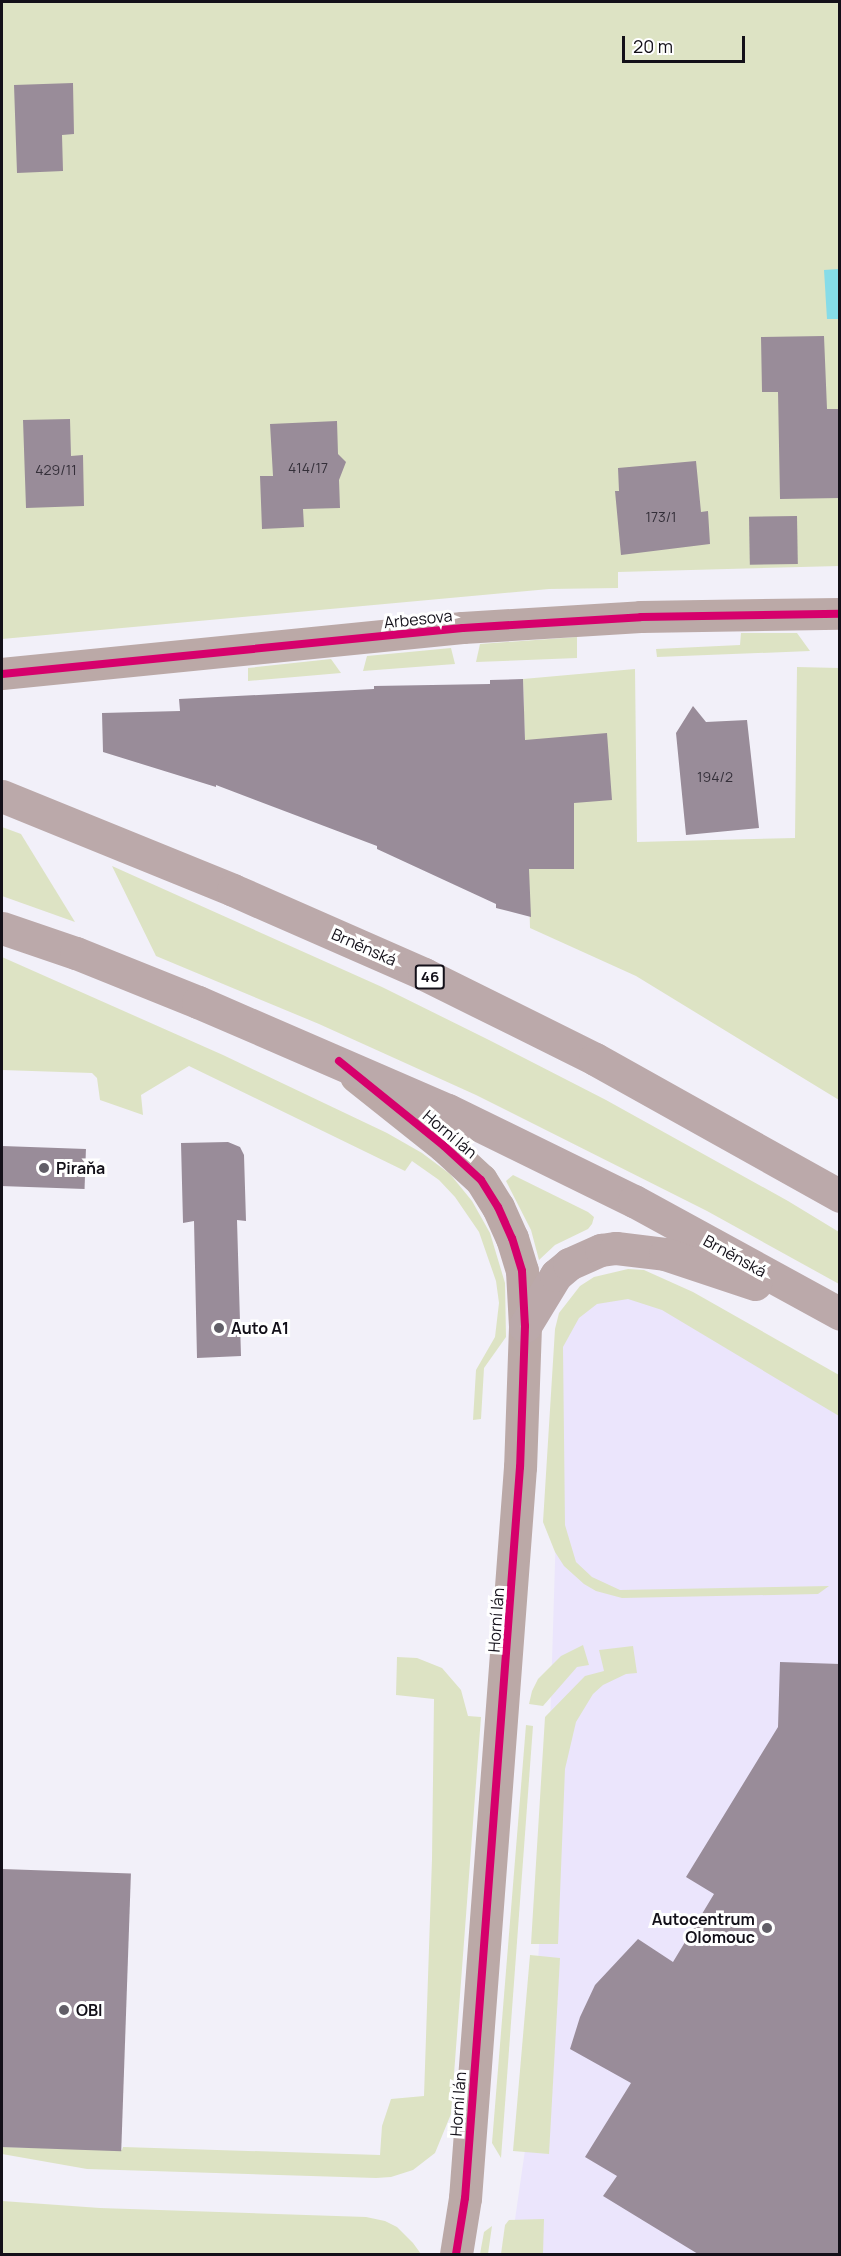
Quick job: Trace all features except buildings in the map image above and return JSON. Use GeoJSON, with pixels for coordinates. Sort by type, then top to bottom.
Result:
{"type":"FeatureCollection","features":[{"type":"Feature","properties":{"kind":"main road","name":"Brněnská"},"geometry":{"type":"LineString","coordinates":[[2,796],[233,890],[424,974],[595,1059],[840,1196]]}},
{"type":"Feature","properties":{"kind":"main road","name":"Brněnská"},"geometry":{"type":"LineString","coordinates":[[2,928],[137,978],[339,1061],[547,1157],[836,1312]]}},
{"type":"Feature","properties":{"kind":"main road"},"geometry":{"type":"LineString","coordinates":[[525,1326],[556,1275],[585,1255],[616,1248],[665,1254],[836,1312]]}},
{"type":"Feature","properties":{"kind":"street","name":"Arbesova"},"geometry":{"type":"LineString","coordinates":[[2,674],[463,628],[641,617],[840,614]]}},
{"type":"Feature","properties":{"kind":"street","name":"Horní lán"},"geometry":{"type":"LineString","coordinates":[[339,1061],[444,1146],[481,1180],[498,1207],[522,1271],[525,1326],[521,1455],[465,2198],[456,2254]]}},
{"type":"Feature","properties":{"kind":"shaded area"},"geometry":{"type":"Polygon","coordinates":[[[638,1278],[839,1391],[839,2254],[510,2254],[526,2143],[547,1824],[556,1530],[554,1398],[564,1320],[638,1278]]]}},
{"type":"Feature","properties":{"kind":"green space"},"geometry":{"type":"Polygon","coordinates":[[[2,2],[839,2],[839,566],[618,572],[618,588],[549,589],[2,639],[2,2]]]}},
{"type":"Feature","properties":{"kind":"green space"},"geometry":{"type":"Polygon","coordinates":[[[741,633],[797,633],[810,651],[657,657],[656,649],[740,645],[741,633]]]}},
{"type":"Feature","properties":{"kind":"green space"},"geometry":{"type":"Polygon","coordinates":[[[577,637],[577,658],[476,662],[480,644],[577,637]]]}},
{"type":"Feature","properties":{"kind":"green space"},"geometry":{"type":"Polygon","coordinates":[[[451,648],[455,664],[363,671],[367,656],[451,648]]]}},
{"type":"Feature","properties":{"kind":"green space"},"geometry":{"type":"Polygon","coordinates":[[[331,659],[341,673],[248,681],[248,668],[331,659]]]}},
{"type":"Feature","properties":{"kind":"green space"},"geometry":{"type":"Polygon","coordinates":[[[797,667],[839,668],[839,1100],[636,976],[530,928],[523,679],[635,669],[637,842],[795,838],[797,667]]]}},
{"type":"Feature","properties":{"kind":"green space"},"geometry":{"type":"Polygon","coordinates":[[[2,827],[21,834],[75,922],[2,896],[2,827]]]}},
{"type":"Feature","properties":{"kind":"green space"},"geometry":{"type":"Polygon","coordinates":[[[112,866],[382,987],[489,1040],[606,1100],[788,1201],[839,1232],[839,1284],[707,1211],[476,1095],[319,1024],[156,956],[112,866]]]}},
{"type":"Feature","properties":{"kind":"green space"},"geometry":{"type":"Polygon","coordinates":[[[2,957],[223,1055],[387,1133],[422,1153],[450,1174],[472,1201],[490,1233],[505,1283],[506,1337],[484,1368],[481,1419],[473,1420],[476,1370],[495,1337],[499,1303],[496,1281],[479,1232],[455,1197],[439,1180],[412,1161],[405,1171],[189,1066],[141,1095],[143,1115],[100,1100],[97,1078],[92,1073],[2,1070],[2,957]]]}},
{"type":"Feature","properties":{"kind":"green space"},"geometry":{"type":"Polygon","coordinates":[[[513,1175],[588,1212],[594,1217],[592,1224],[588,1229],[555,1245],[539,1260],[531,1230],[506,1181],[513,1175]]]}},
{"type":"Feature","properties":{"kind":"green space"},"geometry":{"type":"Polygon","coordinates":[[[628,1269],[644,1270],[693,1292],[839,1375],[839,1416],[662,1310],[628,1299],[597,1304],[579,1318],[563,1347],[565,1525],[576,1562],[592,1577],[620,1590],[829,1586],[818,1594],[622,1598],[596,1591],[584,1584],[564,1566],[555,1552],[543,1522],[555,1329],[559,1313],[580,1286],[594,1277],[628,1269]]]}},
{"type":"Feature","properties":{"kind":"green space"},"geometry":{"type":"Polygon","coordinates":[[[583,1645],[589,1665],[577,1667],[543,1706],[529,1704],[538,1679],[561,1656],[583,1645]]]}},
{"type":"Feature","properties":{"kind":"green space"},"geometry":{"type":"Polygon","coordinates":[[[633,1646],[637,1673],[626,1674],[603,1685],[593,1694],[576,1722],[565,1769],[558,1944],[531,1944],[545,1717],[585,1676],[604,1671],[599,1650],[633,1646]]]}},
{"type":"Feature","properties":{"kind":"green space"},"geometry":{"type":"Polygon","coordinates":[[[397,1657],[417,1658],[442,1668],[461,1690],[468,1716],[481,1717],[451,2114],[435,2153],[413,2170],[391,2177],[376,2178],[87,2169],[2,2154],[2,2147],[122,2150],[123,2147],[380,2155],[382,2126],[391,2099],[424,2096],[432,1859],[434,1699],[396,1695],[397,1657]]]}},
{"type":"Feature","properties":{"kind":"green space"},"geometry":{"type":"Polygon","coordinates":[[[526,1725],[533,1726],[501,2158],[492,2143],[526,1725]]]}},
{"type":"Feature","properties":{"kind":"green space"},"geometry":{"type":"Polygon","coordinates":[[[530,1955],[560,1958],[549,2154],[513,2151],[530,1955]]]}},
{"type":"Feature","properties":{"kind":"green space"},"geometry":{"type":"Polygon","coordinates":[[[2,2201],[100,2208],[366,2217],[385,2221],[397,2227],[421,2254],[2,2254],[2,2201]]]}},
{"type":"Feature","properties":{"kind":"green space"},"geometry":{"type":"Polygon","coordinates":[[[544,2219],[543,2254],[501,2254],[505,2225],[509,2220],[544,2219]]]}},
{"type":"Feature","properties":{"kind":"green space"},"geometry":{"type":"Polygon","coordinates":[[[492,2226],[488,2254],[480,2254],[484,2232],[492,2226]]]}},
{"type":"Feature","properties":{"kind":"water"},"geometry":{"type":"Polygon","coordinates":[[[839,269],[839,319],[827,319],[824,270],[839,269]]]}},
{"type":"Feature","properties":{"kind":"cycle path"},"geometry":{"type":"LineString","coordinates":[[2,674],[463,628],[641,617],[840,614]]}},
{"type":"Feature","properties":{"kind":"cycle path"},"geometry":{"type":"LineString","coordinates":[[339,1061],[444,1146],[481,1180],[498,1207],[512,1238],[522,1271],[525,1326],[520,1467],[465,2198],[456,2254]]}},
{"type":"Feature","properties":{"kind":"place","name":"Piraňa"},"geometry":{"type":"Point","coordinates":[44,1168]}},
{"type":"Feature","properties":{"kind":"place","name":"Auto A1"},"geometry":{"type":"Point","coordinates":[219,1328]}},
{"type":"Feature","properties":{"kind":"place","name":"Autocentrum Olomouc"},"geometry":{"type":"Point","coordinates":[767,1928]}},
{"type":"Feature","properties":{"kind":"place","name":"OBI"},"geometry":{"type":"Point","coordinates":[64,2010]}}]}
